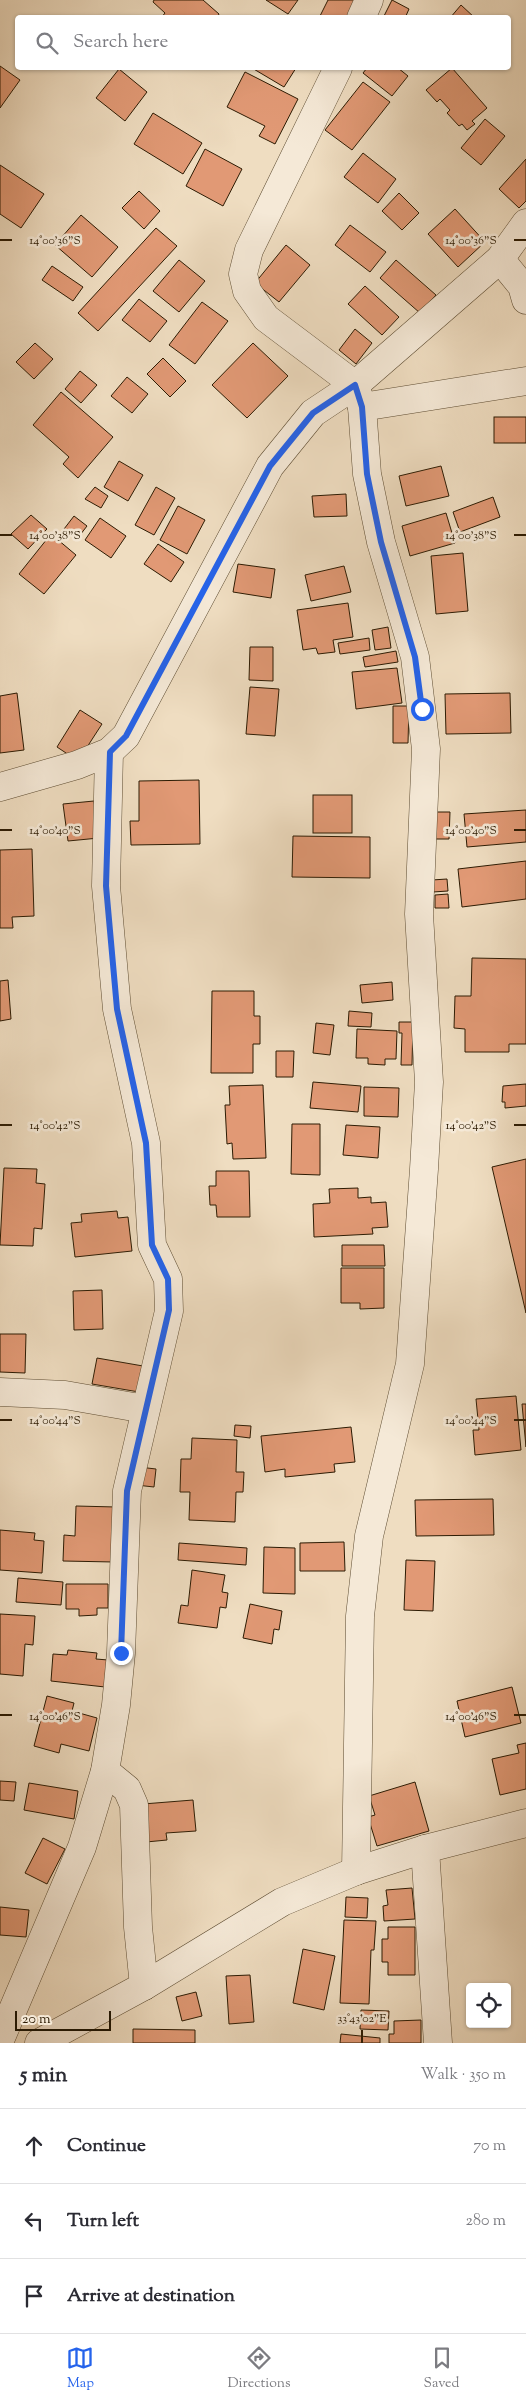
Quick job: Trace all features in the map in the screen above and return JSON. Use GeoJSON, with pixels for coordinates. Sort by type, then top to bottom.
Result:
{"type":"FeatureCollection","features":[{"type":"Feature","properties":{"kind":"street"},"geometry":{"type":"LineString","coordinates":[[362,15],[369,0]]}},
{"type":"Feature","properties":{"kind":"street"},"geometry":{"type":"LineString","coordinates":[[337,70],[248,250],[243,274],[247,290],[266,318],[359,396],[367,474],[381,542],[415,657],[426,749],[419,914],[429,1082],[410,1364],[369,1536],[360,1616],[356,1870]]}},
{"type":"Feature","properties":{"kind":"street"},"geometry":{"type":"LineString","coordinates":[[359,396],[500,259],[526,223]]}},
{"type":"Feature","properties":{"kind":"street"},"geometry":{"type":"LineString","coordinates":[[500,259],[522,286],[526,300]]}},
{"type":"Feature","properties":{"kind":"street"},"geometry":{"type":"LineString","coordinates":[[0,788],[77,766],[110,752],[126,736],[270,466],[313,413],[359,396],[526,381]]}},
{"type":"Feature","properties":{"kind":"street"},"geometry":{"type":"LineString","coordinates":[[0,2040],[82,1847],[105,1771],[116,1705],[121,1653],[127,1491],[169,1310],[168,1279],[152,1245],[146,1143],[117,1009],[106,886],[110,752]]}},
{"type":"Feature","properties":{"kind":"street"},"geometry":{"type":"LineString","coordinates":[[0,1392],[65,1394],[145,1409]]}},
{"type":"Feature","properties":{"kind":"street"},"geometry":{"type":"LineString","coordinates":[[105,1771],[127,1789],[134,1805],[138,1927],[144,1986]]}},
{"type":"Feature","properties":{"kind":"street"},"geometry":{"type":"LineString","coordinates":[[39,2043],[144,1986],[282,1902],[356,1870],[425,1849],[526,1823]]}},
{"type":"Feature","properties":{"kind":"street"},"geometry":{"type":"LineString","coordinates":[[425,1849],[438,2043]]}},
{"type":"Feature","properties":{"kind":"building"},"geometry":{"type":"Polygon","coordinates":[[[154,0],[203,0],[219,14],[163,15],[165,13],[153,2],[154,0]]]}},
{"type":"Feature","properties":{"kind":"building"},"geometry":{"type":"Polygon","coordinates":[[[266,0],[298,0],[288,14],[266,0]]]}},
{"type":"Feature","properties":{"kind":"building"},"geometry":{"type":"Polygon","coordinates":[[[328,0],[360,0],[353,15],[320,15],[328,0]]]}},
{"type":"Feature","properties":{"kind":"building"},"geometry":{"type":"Polygon","coordinates":[[[392,0],[409,9],[406,15],[384,15],[392,0]]]}},
{"type":"Feature","properties":{"kind":"building"},"geometry":{"type":"Polygon","coordinates":[[[461,5],[472,15],[453,15],[461,5]]]}},
{"type":"Feature","properties":{"kind":"building"},"geometry":{"type":"Polygon","coordinates":[[[0,66],[20,80],[0,108],[0,66]]]}},
{"type":"Feature","properties":{"kind":"building"},"geometry":{"type":"Polygon","coordinates":[[[118,70],[147,92],[125,121],[96,98],[118,70]]]}},
{"type":"Feature","properties":{"kind":"building"},"geometry":{"type":"Polygon","coordinates":[[[255,70],[295,70],[284,87],[255,70]]]}},
{"type":"Feature","properties":{"kind":"building"},"geometry":{"type":"Polygon","coordinates":[[[365,70],[400,70],[408,76],[392,96],[363,73],[365,70]]]}},
{"type":"Feature","properties":{"kind":"building"},"geometry":{"type":"Polygon","coordinates":[[[450,70],[454,70],[487,108],[472,121],[475,124],[467,130],[462,124],[459,126],[447,113],[450,110],[440,99],[437,102],[426,90],[450,70]]]}},
{"type":"Feature","properties":{"kind":"building"},"geometry":{"type":"Polygon","coordinates":[[[245,72],[298,99],[275,144],[259,136],[265,126],[227,107],[245,72]]]}},
{"type":"Feature","properties":{"kind":"building"},"geometry":{"type":"Polygon","coordinates":[[[363,82],[390,102],[352,150],[325,130],[363,82]]]}},
{"type":"Feature","properties":{"kind":"building"},"geometry":{"type":"Polygon","coordinates":[[[153,113],[202,143],[183,174],[134,144],[153,113]]]}},
{"type":"Feature","properties":{"kind":"building"},"geometry":{"type":"Polygon","coordinates":[[[485,119],[505,136],[481,165],[461,148],[485,119]]]}},
{"type":"Feature","properties":{"kind":"building"},"geometry":{"type":"Polygon","coordinates":[[[205,149],[242,169],[223,206],[186,186],[205,149]]]}},
{"type":"Feature","properties":{"kind":"building"},"geometry":{"type":"Polygon","coordinates":[[[363,153],[396,179],[378,203],[344,177],[363,153]]]}},
{"type":"Feature","properties":{"kind":"building"},"geometry":{"type":"Polygon","coordinates":[[[526,159],[526,201],[519,208],[499,189],[526,159]]]}},
{"type":"Feature","properties":{"kind":"building"},"geometry":{"type":"Polygon","coordinates":[[[0,165],[44,194],[21,228],[0,214],[0,165]]]}},
{"type":"Feature","properties":{"kind":"building"},"geometry":{"type":"Polygon","coordinates":[[[139,191],[160,211],[144,229],[122,208],[139,191]]]}},
{"type":"Feature","properties":{"kind":"building"},"geometry":{"type":"Polygon","coordinates":[[[399,193],[419,213],[402,230],[382,211],[399,193]]]}},
{"type":"Feature","properties":{"kind":"building"},"geometry":{"type":"Polygon","coordinates":[[[455,209],[485,242],[458,267],[428,234],[455,209]]]}},
{"type":"Feature","properties":{"kind":"building"},"geometry":{"type":"Polygon","coordinates":[[[81,215],[118,247],[92,277],[55,245],[81,215]]]}},
{"type":"Feature","properties":{"kind":"building"},"geometry":{"type":"Polygon","coordinates":[[[350,225],[386,252],[370,272],[335,245],[350,225]]]}},
{"type":"Feature","properties":{"kind":"building"},"geometry":{"type":"Polygon","coordinates":[[[156,228],[177,246],[98,331],[78,313],[156,228]]]}},
{"type":"Feature","properties":{"kind":"building"},"geometry":{"type":"Polygon","coordinates":[[[286,245],[310,265],[279,302],[255,283],[286,245]]]}},
{"type":"Feature","properties":{"kind":"building"},"geometry":{"type":"Polygon","coordinates":[[[179,260],[205,281],[179,312],[153,291],[179,260]]]}},
{"type":"Feature","properties":{"kind":"building"},"geometry":{"type":"Polygon","coordinates":[[[396,260],[436,295],[420,313],[380,278],[396,260]]]}},
{"type":"Feature","properties":{"kind":"building"},"geometry":{"type":"Polygon","coordinates":[[[52,266],[83,287],[73,301],[42,280],[52,266]]]}},
{"type":"Feature","properties":{"kind":"building"},"geometry":{"type":"Polygon","coordinates":[[[365,286],[399,317],[382,335],[348,304],[365,286]]]}},
{"type":"Feature","properties":{"kind":"building"},"geometry":{"type":"Polygon","coordinates":[[[139,299],[167,321],[150,342],[122,320],[139,299]]]}},
{"type":"Feature","properties":{"kind":"building"},"geometry":{"type":"Polygon","coordinates":[[[202,302],[228,321],[195,364],[169,345],[202,302]]]}},
{"type":"Feature","properties":{"kind":"building"},"geometry":{"type":"Polygon","coordinates":[[[355,329],[372,343],[356,364],[339,350],[355,329]]]}},
{"type":"Feature","properties":{"kind":"building"},"geometry":{"type":"Polygon","coordinates":[[[35,343],[53,359],[34,379],[16,362],[35,343]]]}},
{"type":"Feature","properties":{"kind":"building"},"geometry":{"type":"Polygon","coordinates":[[[253,343],[288,376],[247,418],[212,385],[253,343]]]}},
{"type":"Feature","properties":{"kind":"building"},"geometry":{"type":"Polygon","coordinates":[[[163,358],[186,381],[170,397],[147,374],[163,358]]]}},
{"type":"Feature","properties":{"kind":"building"},"geometry":{"type":"Polygon","coordinates":[[[80,371],[97,385],[81,403],[65,389],[80,371]]]}},
{"type":"Feature","properties":{"kind":"building"},"geometry":{"type":"Polygon","coordinates":[[[127,377],[148,394],[132,413],[111,396],[127,377]]]}},
{"type":"Feature","properties":{"kind":"building"},"geometry":{"type":"Polygon","coordinates":[[[61,392],[113,437],[78,478],[63,464],[69,457],[33,425],[61,392]]]}},
{"type":"Feature","properties":{"kind":"building"},"geometry":{"type":"Polygon","coordinates":[[[494,417],[526,417],[526,443],[494,443],[494,417]]]}},
{"type":"Feature","properties":{"kind":"building"},"geometry":{"type":"Polygon","coordinates":[[[119,461],[143,475],[128,501],[104,487],[119,461]]]}},
{"type":"Feature","properties":{"kind":"building"},"geometry":{"type":"Polygon","coordinates":[[[441,466],[449,496],[406,506],[399,476],[441,466]]]}},
{"type":"Feature","properties":{"kind":"building"},"geometry":{"type":"Polygon","coordinates":[[[95,487],[108,496],[101,508],[85,499],[95,487]]]}},
{"type":"Feature","properties":{"kind":"building"},"geometry":{"type":"Polygon","coordinates":[[[156,487],[175,498],[154,535],[135,525],[156,487]]]}},
{"type":"Feature","properties":{"kind":"building"},"geometry":{"type":"Polygon","coordinates":[[[346,494],[347,516],[314,517],[312,496],[346,494]]]}},
{"type":"Feature","properties":{"kind":"building"},"geometry":{"type":"Polygon","coordinates":[[[493,497],[500,517],[460,532],[453,512],[493,497]]]}},
{"type":"Feature","properties":{"kind":"building"},"geometry":{"type":"Polygon","coordinates":[[[178,506],[205,520],[187,554],[160,540],[178,506]]]}},
{"type":"Feature","properties":{"kind":"building"},"geometry":{"type":"Polygon","coordinates":[[[446,513],[455,543],[410,556],[402,526],[446,513]]]}},
{"type":"Feature","properties":{"kind":"building"},"geometry":{"type":"Polygon","coordinates":[[[31,515],[47,529],[28,549],[11,534],[31,515]]]}},
{"type":"Feature","properties":{"kind":"building"},"geometry":{"type":"Polygon","coordinates":[[[74,516],[87,526],[77,539],[64,529],[74,516]]]}},
{"type":"Feature","properties":{"kind":"building"},"geometry":{"type":"Polygon","coordinates":[[[100,518],[126,536],[111,558],[85,540],[100,518]]]}},
{"type":"Feature","properties":{"kind":"building"},"geometry":{"type":"Polygon","coordinates":[[[51,534],[76,555],[44,594],[19,574],[51,534]]]}},
{"type":"Feature","properties":{"kind":"building"},"geometry":{"type":"Polygon","coordinates":[[[158,544],[184,562],[171,582],[144,564],[158,544]]]}},
{"type":"Feature","properties":{"kind":"building"},"geometry":{"type":"Polygon","coordinates":[[[463,553],[468,611],[436,614],[431,556],[463,553]]]}},
{"type":"Feature","properties":{"kind":"building"},"geometry":{"type":"Polygon","coordinates":[[[238,564],[275,569],[271,598],[233,592],[238,564]]]}},
{"type":"Feature","properties":{"kind":"building"},"geometry":{"type":"Polygon","coordinates":[[[344,566],[351,592],[311,601],[305,575],[344,566]]]}},
{"type":"Feature","properties":{"kind":"building"},"geometry":{"type":"Polygon","coordinates":[[[348,603],[353,637],[333,640],[335,652],[318,654],[316,648],[303,650],[297,610],[348,603]]]}},
{"type":"Feature","properties":{"kind":"building"},"geometry":{"type":"Polygon","coordinates":[[[388,627],[391,648],[375,650],[372,630],[388,627]]]}},
{"type":"Feature","properties":{"kind":"building"},"geometry":{"type":"Polygon","coordinates":[[[369,638],[370,650],[340,654],[338,643],[369,638]]]}},
{"type":"Feature","properties":{"kind":"building"},"geometry":{"type":"Polygon","coordinates":[[[250,647],[273,647],[273,681],[249,680],[250,647]]]}},
{"type":"Feature","properties":{"kind":"building"},"geometry":{"type":"Polygon","coordinates":[[[396,651],[398,662],[365,667],[363,657],[396,651]]]}},
{"type":"Feature","properties":{"kind":"building"},"geometry":{"type":"Polygon","coordinates":[[[397,668],[402,703],[356,709],[352,672],[397,668]]]}},
{"type":"Feature","properties":{"kind":"building"},"geometry":{"type":"Polygon","coordinates":[[[250,687],[279,689],[275,736],[246,734],[250,687]]]}},
{"type":"Feature","properties":{"kind":"building"},"geometry":{"type":"Polygon","coordinates":[[[17,693],[24,750],[0,753],[0,696],[17,693]]]}},
{"type":"Feature","properties":{"kind":"building"},"geometry":{"type":"Polygon","coordinates":[[[510,693],[511,733],[446,734],[445,694],[510,693]]]}},
{"type":"Feature","properties":{"kind":"building"},"geometry":{"type":"Polygon","coordinates":[[[393,706],[409,706],[408,743],[393,743],[393,706]]]}},
{"type":"Feature","properties":{"kind":"building"},"geometry":{"type":"Polygon","coordinates":[[[80,710],[102,724],[78,761],[57,747],[80,710]]]}},
{"type":"Feature","properties":{"kind":"building"},"geometry":{"type":"Polygon","coordinates":[[[199,780],[200,844],[131,845],[130,821],[139,821],[139,781],[199,780]]]}},
{"type":"Feature","properties":{"kind":"building"},"geometry":{"type":"Polygon","coordinates":[[[313,795],[352,795],[352,833],[313,833],[313,795]]]}},
{"type":"Feature","properties":{"kind":"building"},"geometry":{"type":"Polygon","coordinates":[[[94,801],[99,838],[68,841],[63,804],[94,801]]]}},
{"type":"Feature","properties":{"kind":"building"},"geometry":{"type":"Polygon","coordinates":[[[526,810],[526,842],[467,847],[464,814],[526,810]]]}},
{"type":"Feature","properties":{"kind":"building"},"geometry":{"type":"Polygon","coordinates":[[[436,812],[450,812],[449,839],[435,839],[436,812]]]}},
{"type":"Feature","properties":{"kind":"building"},"geometry":{"type":"Polygon","coordinates":[[[293,836],[370,837],[370,878],[292,877],[293,836]]]}},
{"type":"Feature","properties":{"kind":"building"},"geometry":{"type":"Polygon","coordinates":[[[32,849],[34,916],[12,917],[13,928],[0,928],[0,850],[32,849]]]}},
{"type":"Feature","properties":{"kind":"building"},"geometry":{"type":"Polygon","coordinates":[[[526,861],[526,899],[462,907],[458,869],[526,861]]]}},
{"type":"Feature","properties":{"kind":"building"},"geometry":{"type":"Polygon","coordinates":[[[447,879],[448,891],[433,892],[432,880],[447,879]]]}},
{"type":"Feature","properties":{"kind":"building"},"geometry":{"type":"Polygon","coordinates":[[[448,894],[449,908],[435,908],[435,895],[448,894]]]}},
{"type":"Feature","properties":{"kind":"building"},"geometry":{"type":"Polygon","coordinates":[[[472,958],[526,959],[526,1044],[509,1044],[509,1052],[465,1052],[465,1029],[454,1028],[455,996],[471,996],[472,958]]]}},
{"type":"Feature","properties":{"kind":"building"},"geometry":{"type":"Polygon","coordinates":[[[8,980],[11,1019],[0,1021],[0,981],[8,980]]]}},
{"type":"Feature","properties":{"kind":"building"},"geometry":{"type":"Polygon","coordinates":[[[392,982],[393,1000],[362,1003],[360,985],[392,982]]]}},
{"type":"Feature","properties":{"kind":"building"},"geometry":{"type":"Polygon","coordinates":[[[212,991],[254,991],[254,1016],[260,1016],[260,1044],[253,1044],[253,1073],[211,1073],[212,991]]]}},
{"type":"Feature","properties":{"kind":"building"},"geometry":{"type":"Polygon","coordinates":[[[349,1011],[372,1013],[371,1027],[348,1026],[349,1011]]]}},
{"type":"Feature","properties":{"kind":"building"},"geometry":{"type":"Polygon","coordinates":[[[399,1022],[413,1022],[412,1065],[401,1065],[402,1033],[399,1033],[399,1022]]]}},
{"type":"Feature","properties":{"kind":"building"},"geometry":{"type":"Polygon","coordinates":[[[316,1023],[334,1025],[330,1055],[313,1053],[316,1023]]]}},
{"type":"Feature","properties":{"kind":"building"},"geometry":{"type":"Polygon","coordinates":[[[357,1029],[397,1031],[396,1059],[385,1059],[385,1065],[368,1064],[368,1058],[356,1058],[357,1029]]]}},
{"type":"Feature","properties":{"kind":"building"},"geometry":{"type":"Polygon","coordinates":[[[276,1051],[294,1051],[293,1077],[276,1077],[276,1051]]]}},
{"type":"Feature","properties":{"kind":"building"},"geometry":{"type":"Polygon","coordinates":[[[313,1082],[361,1086],[358,1112],[310,1108],[313,1082]]]}},
{"type":"Feature","properties":{"kind":"building"},"geometry":{"type":"Polygon","coordinates":[[[526,1084],[526,1106],[505,1108],[505,1102],[502,1102],[503,1086],[526,1084]]]}},
{"type":"Feature","properties":{"kind":"building"},"geometry":{"type":"Polygon","coordinates":[[[263,1085],[266,1158],[233,1159],[232,1143],[227,1144],[225,1105],[230,1105],[229,1086],[263,1085]]]}},
{"type":"Feature","properties":{"kind":"building"},"geometry":{"type":"Polygon","coordinates":[[[364,1087],[399,1088],[398,1117],[364,1116],[364,1087]]]}},
{"type":"Feature","properties":{"kind":"building"},"geometry":{"type":"Polygon","coordinates":[[[292,1124],[320,1124],[320,1175],[291,1174],[292,1124]]]}},
{"type":"Feature","properties":{"kind":"building"},"geometry":{"type":"Polygon","coordinates":[[[346,1125],[380,1127],[378,1158],[343,1155],[346,1125]]]}},
{"type":"Feature","properties":{"kind":"building"},"geometry":{"type":"Polygon","coordinates":[[[526,1159],[526,1313],[492,1167],[526,1159]]]}},
{"type":"Feature","properties":{"kind":"building"},"geometry":{"type":"Polygon","coordinates":[[[4,1168],[37,1169],[36,1183],[45,1184],[42,1229],[34,1228],[33,1246],[0,1245],[4,1168]]]}},
{"type":"Feature","properties":{"kind":"building"},"geometry":{"type":"Polygon","coordinates":[[[216,1171],[249,1171],[250,1217],[217,1217],[216,1205],[210,1205],[209,1186],[216,1186],[216,1171]]]}},
{"type":"Feature","properties":{"kind":"building"},"geometry":{"type":"Polygon","coordinates":[[[358,1188],[358,1198],[371,1197],[371,1203],[386,1202],[388,1227],[372,1228],[373,1234],[314,1237],[313,1204],[330,1203],[329,1189],[358,1188]]]}},
{"type":"Feature","properties":{"kind":"building"},"geometry":{"type":"Polygon","coordinates":[[[117,1211],[118,1218],[128,1217],[132,1251],[75,1257],[71,1223],[82,1222],[81,1214],[117,1211]]]}},
{"type":"Feature","properties":{"kind":"building"},"geometry":{"type":"Polygon","coordinates":[[[342,1245],[384,1245],[385,1266],[342,1266],[342,1245]]]}},
{"type":"Feature","properties":{"kind":"building"},"geometry":{"type":"Polygon","coordinates":[[[341,1268],[384,1268],[384,1308],[360,1309],[360,1303],[341,1303],[341,1268]]]}},
{"type":"Feature","properties":{"kind":"building"},"geometry":{"type":"Polygon","coordinates":[[[102,1290],[103,1329],[74,1330],[73,1291],[102,1290]]]}},
{"type":"Feature","properties":{"kind":"building"},"geometry":{"type":"Polygon","coordinates":[[[0,1334],[26,1334],[25,1373],[0,1372],[0,1334]]]}},
{"type":"Feature","properties":{"kind":"building"},"geometry":{"type":"Polygon","coordinates":[[[97,1358],[143,1366],[139,1392],[92,1384],[97,1358]]]}},
{"type":"Feature","properties":{"kind":"building"},"geometry":{"type":"Polygon","coordinates":[[[516,1396],[521,1450],[475,1455],[473,1430],[479,1430],[476,1399],[516,1396]]]}},
{"type":"Feature","properties":{"kind":"building"},"geometry":{"type":"Polygon","coordinates":[[[522,1404],[526,1404],[526,1447],[522,1404]]]}},
{"type":"Feature","properties":{"kind":"building"},"geometry":{"type":"Polygon","coordinates":[[[235,1425],[251,1426],[250,1438],[234,1436],[235,1425]]]}},
{"type":"Feature","properties":{"kind":"building"},"geometry":{"type":"Polygon","coordinates":[[[351,1427],[355,1462],[334,1464],[335,1472],[285,1477],[285,1469],[265,1472],[261,1436],[351,1427]]]}},
{"type":"Feature","properties":{"kind":"building"},"geometry":{"type":"Polygon","coordinates":[[[192,1438],[237,1440],[236,1472],[244,1472],[243,1492],[236,1492],[235,1522],[189,1520],[190,1492],[180,1492],[181,1459],[191,1459],[192,1438]]]}},
{"type":"Feature","properties":{"kind":"building"},"geometry":{"type":"Polygon","coordinates":[[[139,1467],[156,1469],[154,1487],[136,1485],[139,1467]]]}},
{"type":"Feature","properties":{"kind":"building"},"geometry":{"type":"Polygon","coordinates":[[[493,1499],[494,1535],[416,1536],[415,1500],[493,1499]]]}},
{"type":"Feature","properties":{"kind":"building"},"geometry":{"type":"Polygon","coordinates":[[[76,1506],[116,1507],[114,1562],[63,1561],[64,1535],[75,1536],[76,1506]]]}},
{"type":"Feature","properties":{"kind":"building"},"geometry":{"type":"Polygon","coordinates":[[[0,1530],[35,1533],[34,1540],[44,1541],[42,1573],[0,1570],[0,1530]]]}},
{"type":"Feature","properties":{"kind":"building"},"geometry":{"type":"Polygon","coordinates":[[[344,1542],[345,1571],[300,1571],[300,1543],[344,1542]]]}},
{"type":"Feature","properties":{"kind":"building"},"geometry":{"type":"Polygon","coordinates":[[[179,1543],[247,1548],[246,1565],[178,1560],[179,1543]]]}},
{"type":"Feature","properties":{"kind":"building"},"geometry":{"type":"Polygon","coordinates":[[[264,1547],[295,1548],[295,1594],[263,1593],[264,1547]]]}},
{"type":"Feature","properties":{"kind":"building"},"geometry":{"type":"Polygon","coordinates":[[[406,1560],[435,1561],[433,1611],[404,1610],[406,1560]]]}},
{"type":"Feature","properties":{"kind":"building"},"geometry":{"type":"Polygon","coordinates":[[[192,1570],[225,1575],[222,1592],[228,1593],[226,1608],[220,1607],[217,1628],[178,1623],[181,1605],[188,1606],[192,1570]]]}},
{"type":"Feature","properties":{"kind":"building"},"geometry":{"type":"Polygon","coordinates":[[[18,1578],[63,1582],[61,1605],[16,1602],[18,1578]]]}},
{"type":"Feature","properties":{"kind":"building"},"geometry":{"type":"Polygon","coordinates":[[[66,1584],[108,1584],[108,1608],[97,1608],[97,1615],[79,1616],[79,1609],[66,1609],[66,1584]]]}},
{"type":"Feature","properties":{"kind":"building"},"geometry":{"type":"Polygon","coordinates":[[[250,1604],[282,1611],[279,1630],[274,1629],[272,1644],[243,1638],[250,1604]]]}},
{"type":"Feature","properties":{"kind":"building"},"geometry":{"type":"Polygon","coordinates":[[[0,1614],[35,1616],[33,1645],[25,1644],[23,1676],[0,1674],[0,1614]]]}},
{"type":"Feature","properties":{"kind":"building"},"geometry":{"type":"Polygon","coordinates":[[[68,1650],[97,1653],[96,1659],[108,1660],[105,1687],[51,1681],[53,1654],[67,1655],[68,1650]]]}},
{"type":"Feature","properties":{"kind":"building"},"geometry":{"type":"Polygon","coordinates":[[[512,1687],[521,1723],[465,1737],[457,1701],[512,1687]]]}},
{"type":"Feature","properties":{"kind":"building"},"geometry":{"type":"Polygon","coordinates":[[[47,1696],[74,1703],[72,1711],[97,1718],[89,1751],[61,1744],[59,1753],[34,1746],[47,1696]]]}},
{"type":"Feature","properties":{"kind":"building"},"geometry":{"type":"Polygon","coordinates":[[[526,1743],[526,1789],[500,1795],[492,1759],[519,1753],[517,1745],[526,1743]]]}},
{"type":"Feature","properties":{"kind":"building"},"geometry":{"type":"Polygon","coordinates":[[[0,1781],[16,1782],[14,1801],[0,1800],[0,1781]]]}},
{"type":"Feature","properties":{"kind":"building"},"geometry":{"type":"Polygon","coordinates":[[[415,1782],[429,1831],[377,1846],[368,1817],[375,1815],[369,1796],[415,1782]]]}},
{"type":"Feature","properties":{"kind":"building"},"geometry":{"type":"Polygon","coordinates":[[[29,1783],[78,1791],[74,1819],[24,1810],[29,1783]]]}},
{"type":"Feature","properties":{"kind":"building"},"geometry":{"type":"Polygon","coordinates":[[[193,1800],[196,1831],[166,1833],[167,1840],[146,1842],[143,1804],[193,1800]]]}},
{"type":"Feature","properties":{"kind":"building"},"geometry":{"type":"Polygon","coordinates":[[[43,1838],[65,1849],[47,1884],[25,1873],[43,1838]]]}},
{"type":"Feature","properties":{"kind":"building"},"geometry":{"type":"Polygon","coordinates":[[[412,1888],[415,1919],[384,1921],[383,1906],[388,1905],[386,1890],[412,1888]]]}},
{"type":"Feature","properties":{"kind":"building"},"geometry":{"type":"Polygon","coordinates":[[[346,1897],[368,1898],[367,1918],[345,1917],[346,1897]]]}},
{"type":"Feature","properties":{"kind":"building"},"geometry":{"type":"Polygon","coordinates":[[[0,1907],[29,1910],[26,1937],[0,1935],[0,1907]]]}},
{"type":"Feature","properties":{"kind":"building"},"geometry":{"type":"Polygon","coordinates":[[[344,1920],[376,1921],[374,1950],[371,1950],[369,2004],[340,2003],[344,1920]]]}},
{"type":"Feature","properties":{"kind":"building"},"geometry":{"type":"Polygon","coordinates":[[[388,1927],[415,1927],[415,1975],[388,1975],[388,1962],[382,1962],[382,1939],[388,1939],[388,1927]]]}},
{"type":"Feature","properties":{"kind":"building"},"geometry":{"type":"Polygon","coordinates":[[[303,1949],[335,1956],[324,2010],[293,2003],[303,1949]]]}},
{"type":"Feature","properties":{"kind":"building"},"geometry":{"type":"Polygon","coordinates":[[[250,1975],[254,2022],[229,2024],[226,1976],[250,1975]]]}},
{"type":"Feature","properties":{"kind":"building"},"geometry":{"type":"Polygon","coordinates":[[[196,1992],[202,2016],[182,2021],[176,1997],[196,1992]]]}},
{"type":"Feature","properties":{"kind":"building"},"geometry":{"type":"Polygon","coordinates":[[[361,2010],[389,2011],[388,2030],[360,2029],[361,2010]]]}},
{"type":"Feature","properties":{"kind":"building"},"geometry":{"type":"Polygon","coordinates":[[[421,2020],[421,2043],[389,2043],[389,2034],[394,2034],[394,2021],[421,2020]]]}},
{"type":"Feature","properties":{"kind":"building"},"geometry":{"type":"Polygon","coordinates":[[[133,2029],[195,2030],[195,2043],[133,2043],[133,2029]]]}},
{"type":"Feature","properties":{"kind":"building"},"geometry":{"type":"Polygon","coordinates":[[[341,2034],[380,2038],[380,2043],[340,2043],[341,2034]]]}},
{"type":"Feature","properties":{"kind":"route"},"geometry":{"type":"LineString","coordinates":[[121,1653],[127,1491],[169,1310],[168,1279],[152,1245],[146,1143],[117,1009],[106,886],[110,752],[126,736],[270,466],[313,413],[355,385],[362,407],[367,474],[381,542],[402,606],[415,657],[422,709]]}}]}
